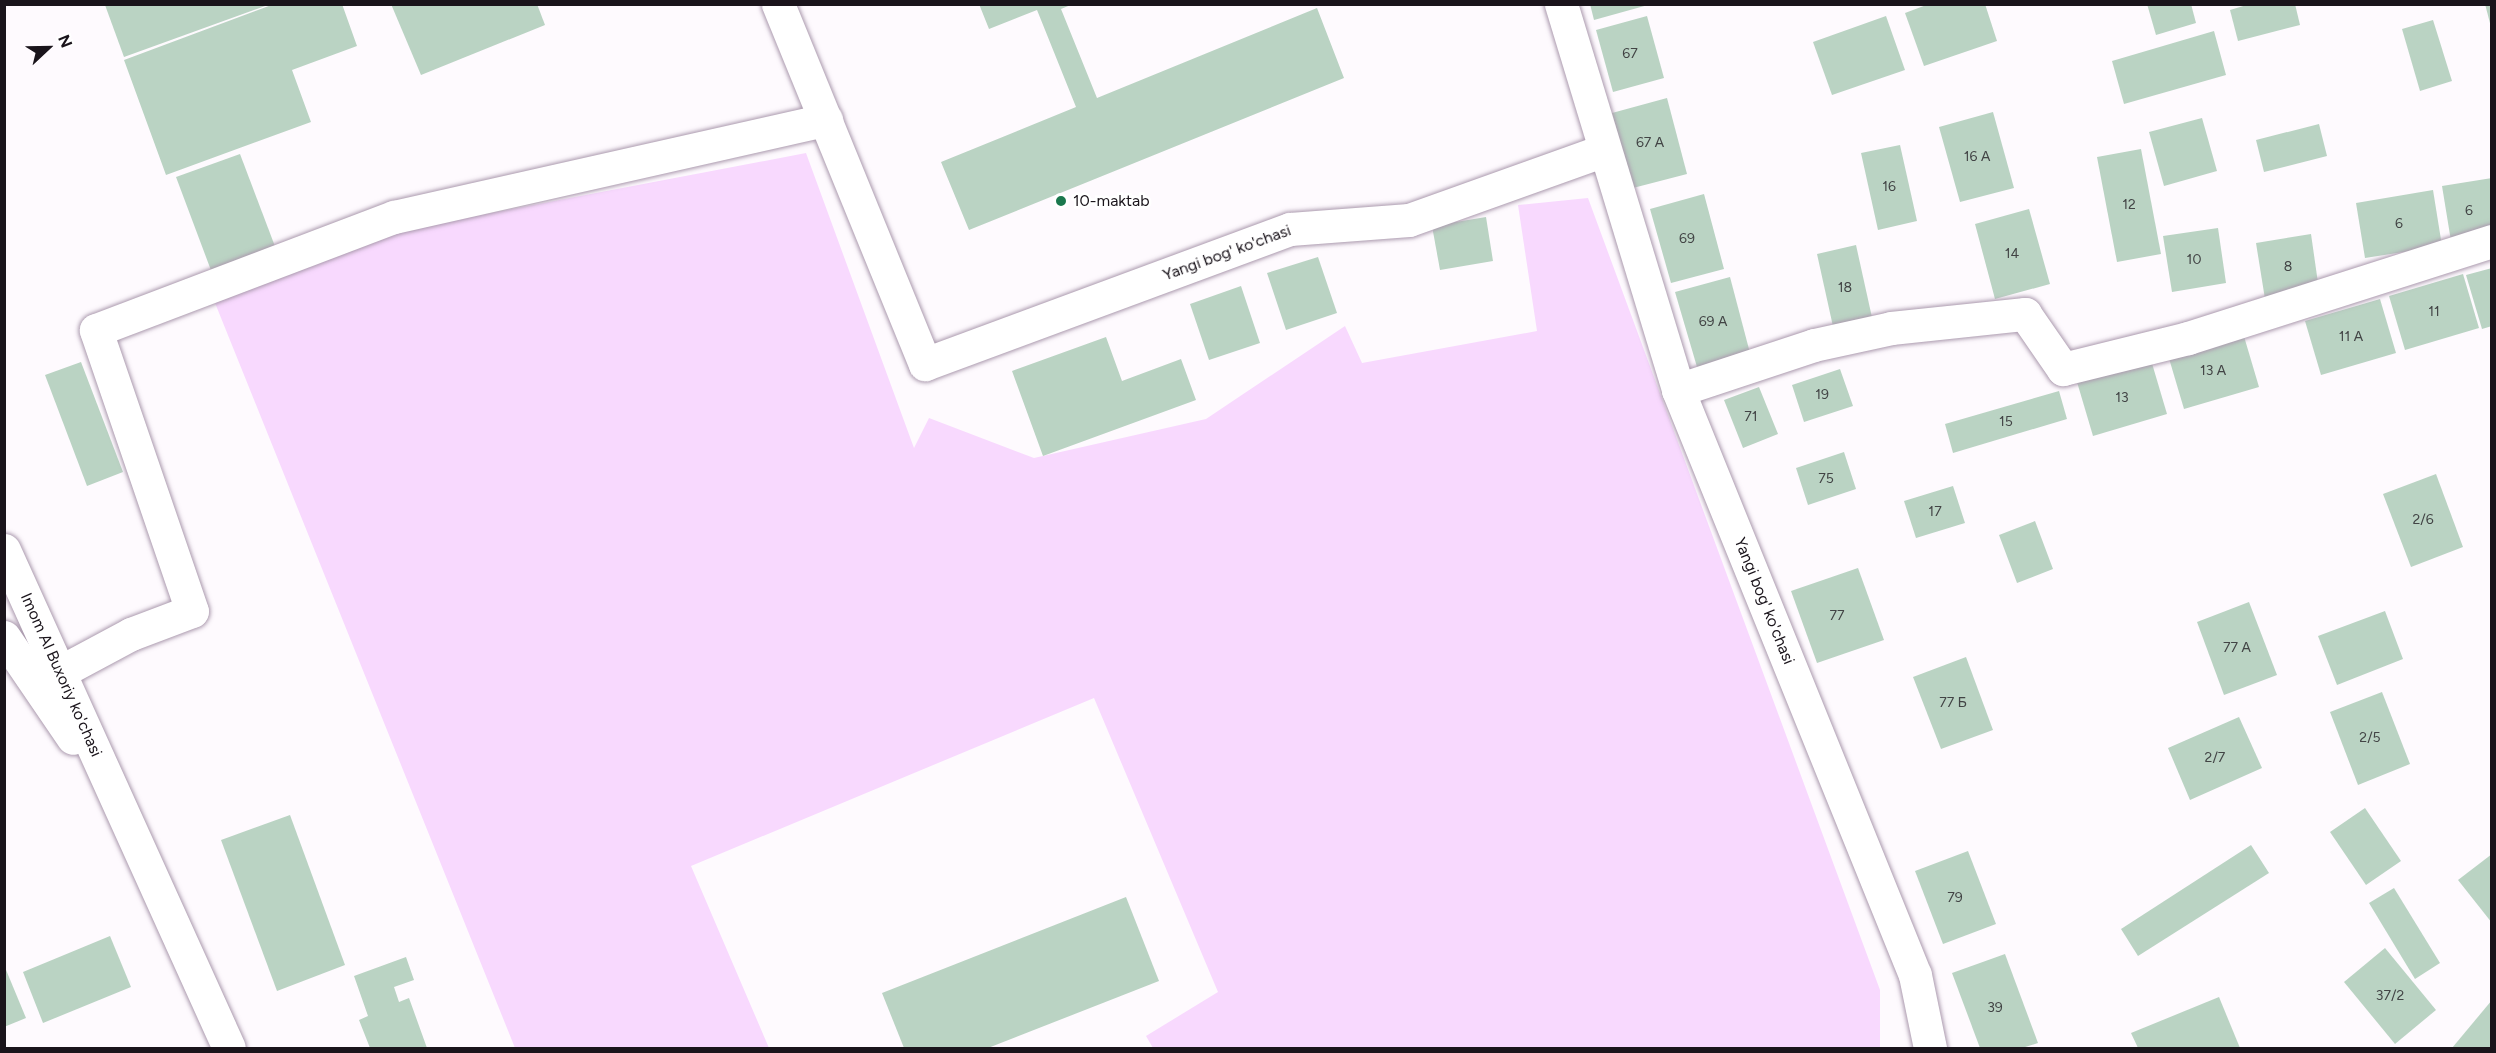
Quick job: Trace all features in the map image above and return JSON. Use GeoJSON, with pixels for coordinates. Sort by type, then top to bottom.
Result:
{"type":"FeatureCollection","features":[{"type":"Feature","properties":{"kind":"street"},"geometry":{"type":"LineString","coordinates":[[60,672],[131,634],[192,611],[96,330],[394,217],[825,120],[778,4]]}},
{"type":"Feature","properties":{"kind":"street","name":"Yangi bog' ko'chasi"},"geometry":{"type":"LineString","coordinates":[[1561,4],[1678,390],[1915,975],[1930,1048]]}},
{"type":"Feature","properties":{"kind":"street","name":"Yangi bog' ko'chasi"},"geometry":{"type":"LineString","coordinates":[[825,120],[925,364],[1290,229],[1409,220],[1604,150]]}},
{"type":"Feature","properties":{"kind":"street"},"geometry":{"type":"LineString","coordinates":[[1678,390],[1814,345],[1880,331],[2025,314],[2063,369],[2188,338],[2492,241]]}},
{"type":"Feature","properties":{"kind":"street","name":"Imom Al Buxoriy ko'chasi"},"geometry":{"type":"LineString","coordinates":[[4,550],[229,1048]]}},
{"type":"Feature","properties":{"kind":"street","name":"Imom Al Buxoriy ko'chasi"},"geometry":{"type":"LineString","coordinates":[[4,637],[118,801]]}},
{"type":"Feature","properties":{"kind":"shaded area"},"geometry":{"type":"Polygon","coordinates":[[[806,153],[914,448],[929,418],[1034,458],[1206,419],[1345,326],[1362,363],[1537,331],[1518,205],[1588,198],[1880,990],[1880,1048],[1153,1048],[1146,1036],[1218,992],[1094,698],[691,866],[769,1048],[515,1048],[213,298],[402,230],[806,153]]]}},
{"type":"Feature","properties":{"kind":"building"},"geometry":{"type":"Polygon","coordinates":[[[274,4],[342,4],[357,46],[292,70],[311,122],[166,175],[124,60],[274,4]]]}},
{"type":"Feature","properties":{"kind":"building"},"geometry":{"type":"Polygon","coordinates":[[[391,4],[537,4],[545,25],[421,75],[391,4]]]}},
{"type":"Feature","properties":{"kind":"building"},"geometry":{"type":"Polygon","coordinates":[[[979,4],[1073,4],[1061,9],[1097,98],[1317,8],[1344,78],[969,230],[941,162],[1076,107],[1037,10],[989,29],[979,4]]]}},
{"type":"Feature","properties":{"kind":"building"},"geometry":{"type":"Polygon","coordinates":[[[1590,4],[1648,4],[1648,5],[1594,20],[1590,4]]]}},
{"type":"Feature","properties":{"kind":"building"},"geometry":{"type":"Polygon","coordinates":[[[1929,4],[1985,4],[1997,41],[1924,66],[1905,13],[1929,4]]]}},
{"type":"Feature","properties":{"kind":"building"},"geometry":{"type":"Polygon","coordinates":[[[2147,4],[2191,4],[2196,23],[2156,35],[2147,4]]]}},
{"type":"Feature","properties":{"kind":"building"},"geometry":{"type":"Polygon","coordinates":[[[2250,4],[2295,4],[2300,25],[2238,41],[2230,10],[2250,4]]]}},
{"type":"Feature","properties":{"kind":"building"},"geometry":{"type":"Polygon","coordinates":[[[2485,4],[2492,4],[2491,27],[2485,4]]]}},
{"type":"Feature","properties":{"kind":"building"},"geometry":{"type":"Polygon","coordinates":[[[105,5],[268,5],[124,57],[105,5]]]}},
{"type":"Feature","properties":{"kind":"building"},"geometry":{"type":"Polygon","coordinates":[[[1647,16],[1664,78],[1613,92],[1596,30],[1647,16]]]}},
{"type":"Feature","properties":{"kind":"building"},"geometry":{"type":"Polygon","coordinates":[[[1886,16],[1905,70],[1832,95],[1813,42],[1886,16]]]}},
{"type":"Feature","properties":{"kind":"building"},"geometry":{"type":"Polygon","coordinates":[[[2433,20],[2452,81],[2420,91],[2402,29],[2433,20]]]}},
{"type":"Feature","properties":{"kind":"building"},"geometry":{"type":"Polygon","coordinates":[[[2214,31],[2226,75],[2124,104],[2112,61],[2214,31]]]}},
{"type":"Feature","properties":{"kind":"building"},"geometry":{"type":"Polygon","coordinates":[[[1667,98],[1687,174],[1633,188],[1612,113],[1667,98]]]}},
{"type":"Feature","properties":{"kind":"building"},"geometry":{"type":"Polygon","coordinates":[[[1993,112],[2014,188],[1960,202],[1939,127],[1993,112]]]}},
{"type":"Feature","properties":{"kind":"building"},"geometry":{"type":"Polygon","coordinates":[[[2202,118],[2217,171],[2164,186],[2149,132],[2202,118]]]}},
{"type":"Feature","properties":{"kind":"building"},"geometry":{"type":"Polygon","coordinates":[[[2319,124],[2327,156],[2264,172],[2256,140],[2319,124]]]}},
{"type":"Feature","properties":{"kind":"building"},"geometry":{"type":"Polygon","coordinates":[[[1900,145],[1917,221],[1878,230],[1861,153],[1900,145]]]}},
{"type":"Feature","properties":{"kind":"building"},"geometry":{"type":"Polygon","coordinates":[[[2141,149],[2161,254],[2117,262],[2097,157],[2141,149]]]}},
{"type":"Feature","properties":{"kind":"building"},"geometry":{"type":"Polygon","coordinates":[[[240,154],[276,249],[212,273],[176,177],[240,154]]]}},
{"type":"Feature","properties":{"kind":"building"},"geometry":{"type":"Polygon","coordinates":[[[2492,178],[2492,235],[2451,241],[2442,186],[2492,178]]]}},
{"type":"Feature","properties":{"kind":"building"},"geometry":{"type":"Polygon","coordinates":[[[2433,190],[2442,246],[2365,258],[2356,203],[2433,190]]]}},
{"type":"Feature","properties":{"kind":"building"},"geometry":{"type":"Polygon","coordinates":[[[1704,194],[1724,269],[1671,283],[1650,209],[1704,194]]]}},
{"type":"Feature","properties":{"kind":"building"},"geometry":{"type":"Polygon","coordinates":[[[2029,209],[2050,284],[1995,299],[1975,224],[2029,209]]]}},
{"type":"Feature","properties":{"kind":"building"},"geometry":{"type":"Polygon","coordinates":[[[1486,217],[1493,261],[1440,270],[1432,226],[1486,217]]]}},
{"type":"Feature","properties":{"kind":"building"},"geometry":{"type":"Polygon","coordinates":[[[2218,228],[2226,283],[2172,292],[2163,236],[2218,228]]]}},
{"type":"Feature","properties":{"kind":"building"},"geometry":{"type":"Polygon","coordinates":[[[2311,234],[2319,290],[2265,299],[2256,243],[2311,234]]]}},
{"type":"Feature","properties":{"kind":"building"},"geometry":{"type":"Polygon","coordinates":[[[1856,245],[1873,322],[1834,331],[1817,254],[1856,245]]]}},
{"type":"Feature","properties":{"kind":"building"},"geometry":{"type":"Polygon","coordinates":[[[1318,257],[1337,313],[1286,330],[1267,273],[1318,257]]]}},
{"type":"Feature","properties":{"kind":"building"},"geometry":{"type":"Polygon","coordinates":[[[2492,268],[2492,326],[2482,329],[2466,275],[2492,268]]]}},
{"type":"Feature","properties":{"kind":"building"},"geometry":{"type":"Polygon","coordinates":[[[2463,274],[2479,328],[2405,350],[2389,296],[2463,274]]]}},
{"type":"Feature","properties":{"kind":"building"},"geometry":{"type":"Polygon","coordinates":[[[1730,277],[1750,353],[1697,367],[1675,292],[1730,277]]]}},
{"type":"Feature","properties":{"kind":"building"},"geometry":{"type":"Polygon","coordinates":[[[1241,286],[1260,343],[1209,360],[1190,304],[1241,286]]]}},
{"type":"Feature","properties":{"kind":"building"},"geometry":{"type":"Polygon","coordinates":[[[2380,299],[2396,353],[2321,375],[2305,321],[2380,299]]]}},
{"type":"Feature","properties":{"kind":"building"},"geometry":{"type":"Polygon","coordinates":[[[2243,333],[2259,387],[2184,409],[2168,355],[2243,333]]]}},
{"type":"Feature","properties":{"kind":"building"},"geometry":{"type":"Polygon","coordinates":[[[1106,337],[1122,381],[1181,359],[1196,400],[1043,456],[1012,371],[1106,337]]]}},
{"type":"Feature","properties":{"kind":"building"},"geometry":{"type":"Polygon","coordinates":[[[2151,360],[2167,414],[2093,436],[2077,382],[2151,360]]]}},
{"type":"Feature","properties":{"kind":"building"},"geometry":{"type":"Polygon","coordinates":[[[81,362],[123,472],[87,486],[45,375],[81,362]]]}},
{"type":"Feature","properties":{"kind":"building"},"geometry":{"type":"Polygon","coordinates":[[[1840,369],[1853,406],[1804,422],[1792,385],[1840,369]]]}},
{"type":"Feature","properties":{"kind":"building"},"geometry":{"type":"Polygon","coordinates":[[[1759,387],[1778,434],[1743,448],[1724,400],[1759,387]]]}},
{"type":"Feature","properties":{"kind":"building"},"geometry":{"type":"Polygon","coordinates":[[[2059,391],[2067,419],[1953,453],[1945,424],[2059,391]]]}},
{"type":"Feature","properties":{"kind":"building"},"geometry":{"type":"Polygon","coordinates":[[[1844,452],[1856,489],[1808,505],[1796,468],[1844,452]]]}},
{"type":"Feature","properties":{"kind":"building"},"geometry":{"type":"Polygon","coordinates":[[[2436,474],[2463,547],[2411,567],[2383,494],[2436,474]]]}},
{"type":"Feature","properties":{"kind":"building"},"geometry":{"type":"Polygon","coordinates":[[[1953,486],[1965,523],[1916,538],[1904,501],[1953,486]]]}},
{"type":"Feature","properties":{"kind":"building"},"geometry":{"type":"Polygon","coordinates":[[[2035,521],[2053,569],[2017,583],[1999,535],[2035,521]]]}},
{"type":"Feature","properties":{"kind":"building"},"geometry":{"type":"Polygon","coordinates":[[[1858,568],[1884,640],[1817,663],[1791,591],[1858,568]]]}},
{"type":"Feature","properties":{"kind":"building"},"geometry":{"type":"Polygon","coordinates":[[[2249,602],[2277,675],[2224,695],[2197,622],[2249,602]]]}},
{"type":"Feature","properties":{"kind":"building"},"geometry":{"type":"Polygon","coordinates":[[[2385,611],[2403,659],[2337,685],[2318,636],[2385,611]]]}},
{"type":"Feature","properties":{"kind":"building"},"geometry":{"type":"Polygon","coordinates":[[[1966,657],[1993,730],[1941,749],[1913,677],[1966,657]]]}},
{"type":"Feature","properties":{"kind":"building"},"geometry":{"type":"Polygon","coordinates":[[[2382,692],[2410,764],[2358,785],[2330,712],[2382,692]]]}},
{"type":"Feature","properties":{"kind":"building"},"geometry":{"type":"Polygon","coordinates":[[[2239,717],[2262,768],[2190,800],[2168,748],[2239,717]]]}},
{"type":"Feature","properties":{"kind":"building"},"geometry":{"type":"Polygon","coordinates":[[[2365,808],[2401,861],[2366,885],[2330,832],[2365,808]]]}},
{"type":"Feature","properties":{"kind":"building"},"geometry":{"type":"Polygon","coordinates":[[[290,815],[345,965],[277,991],[221,840],[290,815]]]}},
{"type":"Feature","properties":{"kind":"building"},"geometry":{"type":"Polygon","coordinates":[[[2251,845],[2269,873],[2138,956],[2121,929],[2251,845]]]}},
{"type":"Feature","properties":{"kind":"building"},"geometry":{"type":"Polygon","coordinates":[[[1968,851],[1996,924],[1943,944],[1915,871],[1968,851]]]}},
{"type":"Feature","properties":{"kind":"building"},"geometry":{"type":"Polygon","coordinates":[[[2492,854],[2492,923],[2458,880],[2492,854]]]}},
{"type":"Feature","properties":{"kind":"building"},"geometry":{"type":"Polygon","coordinates":[[[2394,888],[2440,963],[2415,979],[2369,903],[2394,888]]]}},
{"type":"Feature","properties":{"kind":"building"},"geometry":{"type":"Polygon","coordinates":[[[1126,897],[1159,981],[988,1048],[904,1048],[882,993],[1126,897]]]}},
{"type":"Feature","properties":{"kind":"building"},"geometry":{"type":"Polygon","coordinates":[[[110,936],[131,987],[43,1023],[23,972],[110,936]]]}},
{"type":"Feature","properties":{"kind":"building"},"geometry":{"type":"Polygon","coordinates":[[[2385,948],[2436,1010],[2395,1044],[2344,982],[2385,948]]]}},
{"type":"Feature","properties":{"kind":"building"},"geometry":{"type":"Polygon","coordinates":[[[2005,954],[2038,1043],[2022,1048],[1980,1048],[1952,973],[2005,954]]]}},
{"type":"Feature","properties":{"kind":"building"},"geometry":{"type":"Polygon","coordinates":[[[406,957],[414,980],[394,987],[399,1002],[409,998],[427,1048],[370,1048],[359,1020],[368,1016],[354,976],[406,957]]]}},
{"type":"Feature","properties":{"kind":"building"},"geometry":{"type":"Polygon","coordinates":[[[4,965],[26,1018],[4,1027],[4,965]]]}},
{"type":"Feature","properties":{"kind":"building"},"geometry":{"type":"Polygon","coordinates":[[[2219,997],[2240,1048],[2138,1048],[2131,1033],[2219,997]]]}},
{"type":"Feature","properties":{"kind":"building"},"geometry":{"type":"Polygon","coordinates":[[[2492,1000],[2492,1048],[2452,1048],[2492,1000]]]}},
{"type":"Feature","properties":{"kind":"place","name":"10-maktab"},"geometry":{"type":"Point","coordinates":[1061,201]}}]}
